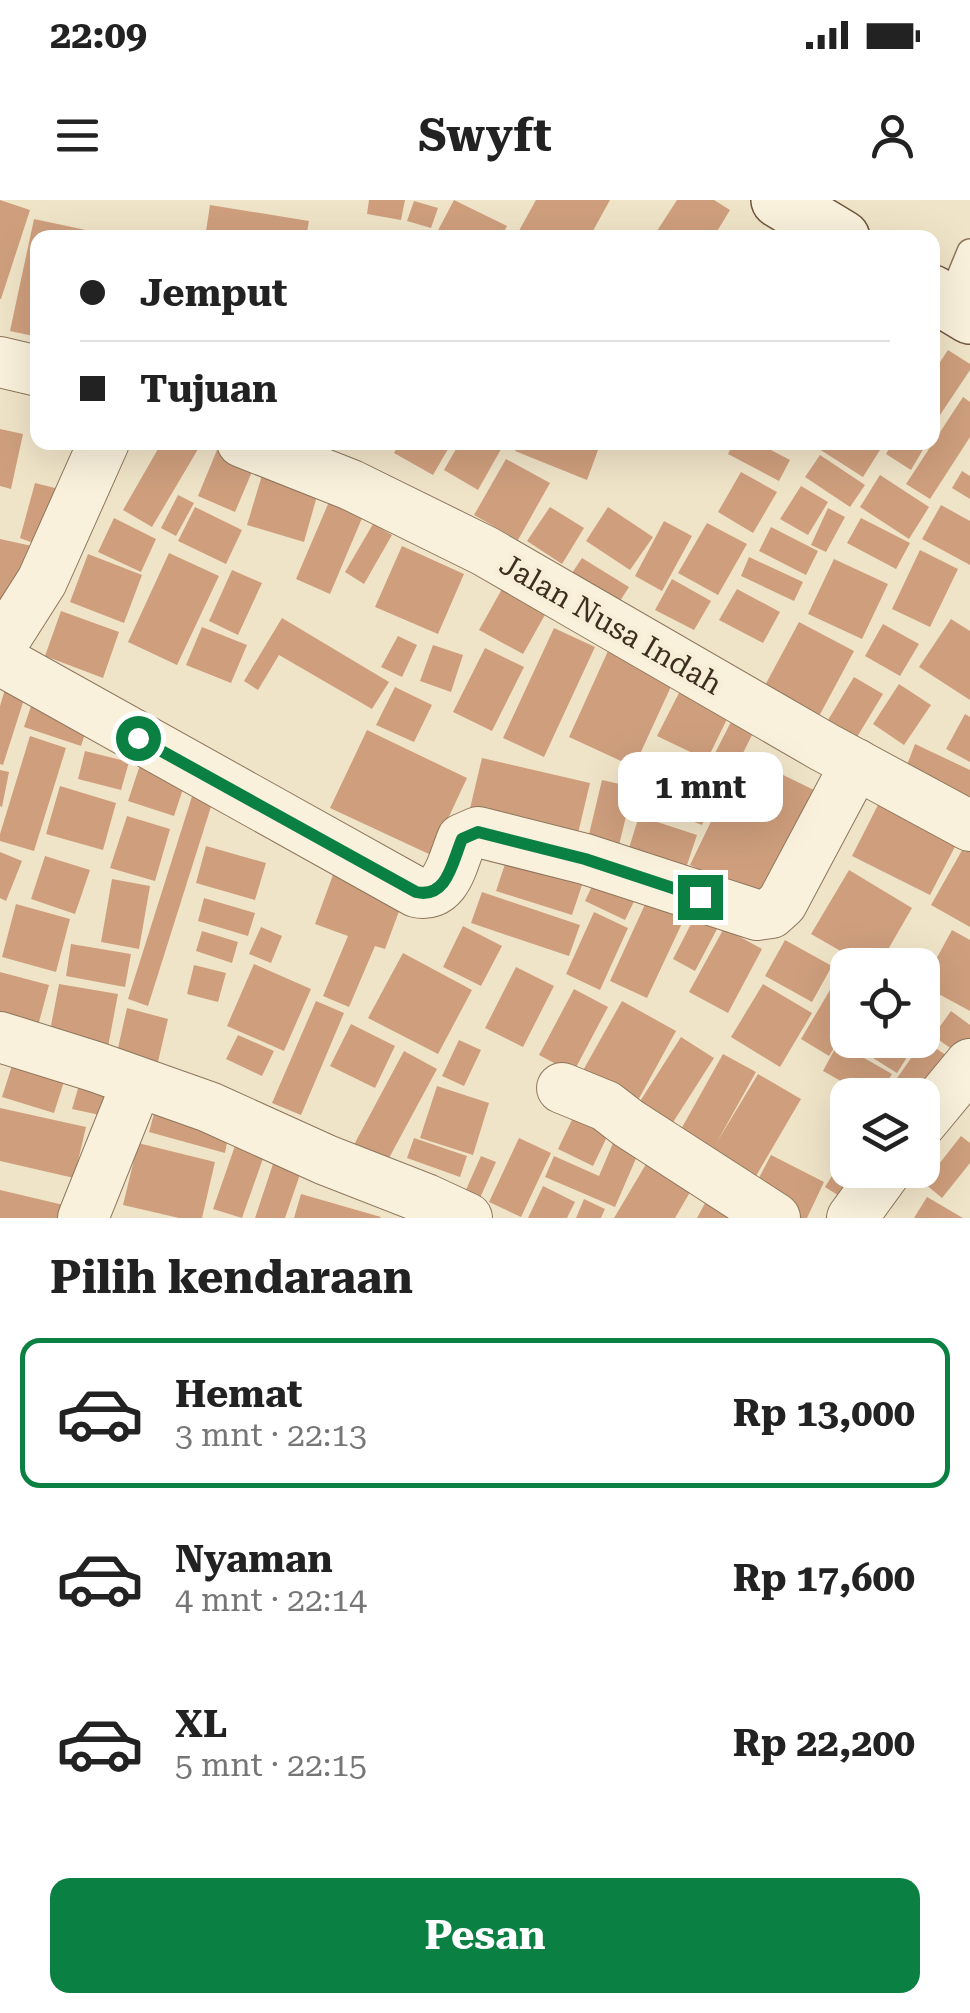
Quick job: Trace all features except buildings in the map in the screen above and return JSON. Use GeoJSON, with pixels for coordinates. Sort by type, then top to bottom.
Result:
{"type":"FeatureCollection","features":[{"type":"Feature","properties":{"kind":"main road"},"geometry":{"type":"LineString","coordinates":[[786,202],[830,230]]}},
{"type":"Feature","properties":{"kind":"street"},"geometry":{"type":"LineString","coordinates":[[0,362],[30,369]]}},
{"type":"Feature","properties":{"kind":"street"},"geometry":{"type":"LineString","coordinates":[[0,647],[42,580],[100,450]]}},
{"type":"Feature","properties":{"kind":"street","name":"Jalan Nusa Indah"},"geometry":{"type":"LineString","coordinates":[[262,450],[350,485],[485,551],[824,748],[970,826]]}},
{"type":"Feature","properties":{"kind":"street"},"geometry":{"type":"LineString","coordinates":[[0,660],[427,895],[441,888],[462,839],[484,832],[585,859],[757,915],[771,914],[782,904],[856,764]]}},
{"type":"Feature","properties":{"kind":"street"},"geometry":{"type":"LineString","coordinates":[[0,1037],[209,1107],[466,1218]]}},
{"type":"Feature","properties":{"kind":"street"},"geometry":{"type":"LineString","coordinates":[[940,1100],[970,1064]]}},
{"type":"Feature","properties":{"kind":"street"},"geometry":{"type":"LineString","coordinates":[[83,1218],[137,1083]]}},
{"type":"Feature","properties":{"kind":"street"},"geometry":{"type":"LineString","coordinates":[[562,1088],[606,1106],[775,1218]]}},
{"type":"Feature","properties":{"kind":"street"},"geometry":{"type":"LineString","coordinates":[[852,1218],[874,1188]]}},
{"type":"Feature","properties":{"kind":"lane"},"geometry":{"type":"LineString","coordinates":[[950,304],[970,252]]}},
{"type":"Feature","properties":{"kind":"route"},"geometry":{"type":"LineString","coordinates":[[138,738],[416,892],[427,895],[441,888],[462,839],[484,832],[585,859],[700,897]]}}]}
